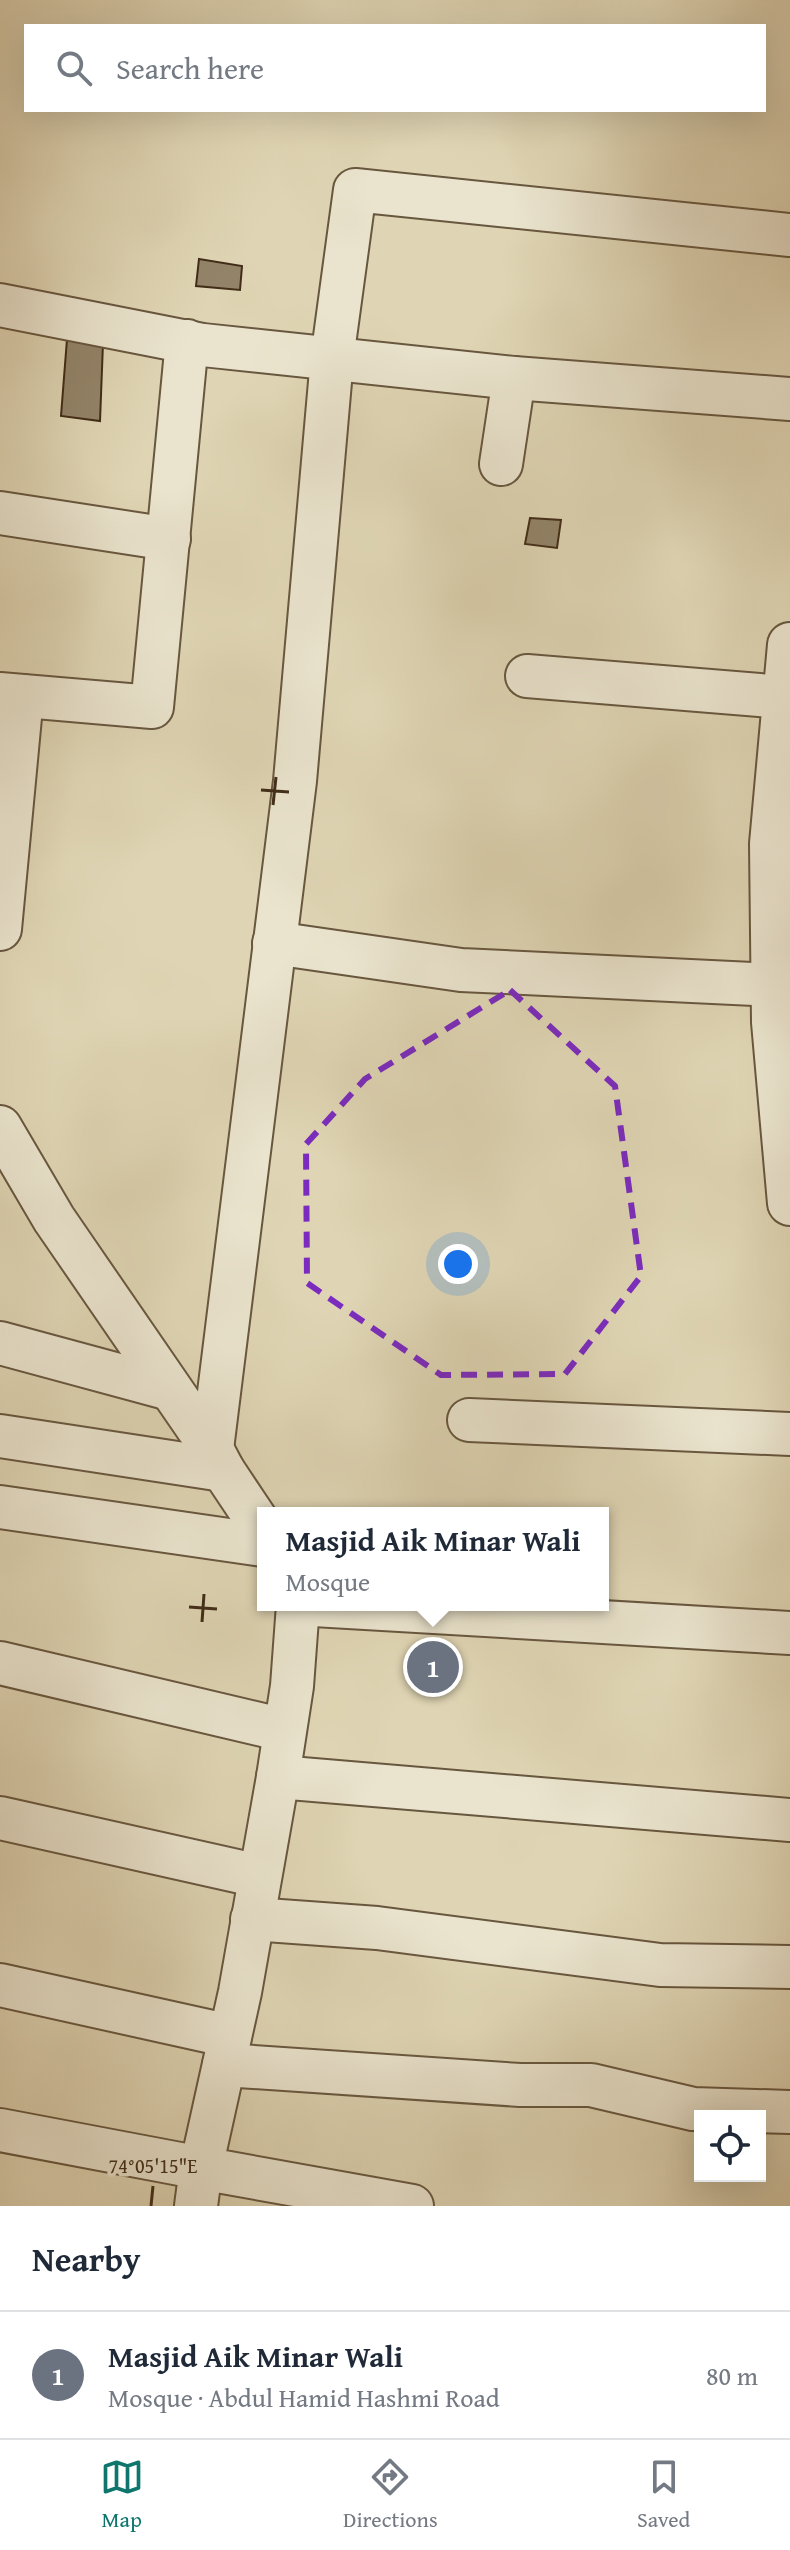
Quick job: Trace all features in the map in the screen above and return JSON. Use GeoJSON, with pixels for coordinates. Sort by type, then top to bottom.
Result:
{"type":"FeatureCollection","features":[{"type":"Feature","properties":{"kind":"street"},"geometry":{"type":"LineString","coordinates":[[217,1459],[295,781],[332,359],[355,190],[790,235]]}},
{"type":"Feature","properties":{"kind":"street"},"geometry":{"type":"LineString","coordinates":[[0,305],[187,341],[332,359],[514,378],[790,399]]}},
{"type":"Feature","properties":{"kind":"street"},"geometry":{"type":"LineString","coordinates":[[0,929],[11,695],[152,707],[187,341]]}},
{"type":"Feature","properties":{"kind":"street"},"geometry":{"type":"LineString","coordinates":[[501,464],[514,378]]}},
{"type":"Feature","properties":{"kind":"street"},"geometry":{"type":"LineString","coordinates":[[0,513],[169,539]]}},
{"type":"Feature","properties":{"kind":"street"},"geometry":{"type":"LineString","coordinates":[[790,645],[784,697],[782,934],[774,1022],[787,1124],[790,1203]]}},
{"type":"Feature","properties":{"kind":"street"},"geometry":{"type":"LineString","coordinates":[[527,676],[784,697]]}},
{"type":"Feature","properties":{"kind":"street"},"geometry":{"type":"LineString","coordinates":[[274,943],[461,970],[775,985]]}},
{"type":"Feature","properties":{"kind":"street"},"geometry":{"type":"LineString","coordinates":[[0,1127],[16,1179],[54,1219],[257,1521]]}},
{"type":"Feature","properties":{"kind":"street"},"geometry":{"type":"LineString","coordinates":[[0,1343],[170,1389]]}},
{"type":"Feature","properties":{"kind":"street"},"geometry":{"type":"LineString","coordinates":[[469,1420],[790,1434]]}},
{"type":"Feature","properties":{"kind":"street"},"geometry":{"type":"LineString","coordinates":[[0,1436],[217,1459]]}},
{"type":"Feature","properties":{"kind":"street"},"geometry":{"type":"LineString","coordinates":[[0,1507],[257,1544]]}},
{"type":"Feature","properties":{"kind":"street"},"geometry":{"type":"LineString","coordinates":[[198,2187],[227,2051],[278,1777],[292,1686],[298,1611]]}},
{"type":"Feature","properties":{"kind":"street"},"geometry":{"type":"LineString","coordinates":[[416,1611],[790,1633]]}},
{"type":"Feature","properties":{"kind":"street"},"geometry":{"type":"LineString","coordinates":[[0,1663],[284,1730]]}},
{"type":"Feature","properties":{"kind":"street"},"geometry":{"type":"LineString","coordinates":[[278,1777],[790,1820]]}},
{"type":"Feature","properties":{"kind":"street"},"geometry":{"type":"LineString","coordinates":[[0,1818],[259,1876]]}},
{"type":"Feature","properties":{"kind":"street"},"geometry":{"type":"LineString","coordinates":[[252,1919],[377,1928],[660,1965],[790,1967]]}},
{"type":"Feature","properties":{"kind":"street"},"geometry":{"type":"LineString","coordinates":[[0,1985],[227,2051],[520,2085],[591,2085],[693,2109],[790,2112]]}},
{"type":"Feature","properties":{"kind":"street"},"geometry":{"type":"LineString","coordinates":[[0,2130],[198,2187],[412,2206]]}},
{"type":"Feature","properties":{"kind":"highlighted area"},"geometry":{"type":"Polygon","coordinates":[[[510,990],[615,1086],[641,1276],[565,1374],[441,1375],[307,1283],[306,1144],[365,1079],[510,990]]]}},
{"type":"Feature","properties":{"kind":"building"},"geometry":{"type":"Polygon","coordinates":[[[199,259],[242,266],[240,290],[196,286],[199,259]]]}},
{"type":"Feature","properties":{"kind":"building"},"geometry":{"type":"Polygon","coordinates":[[[67,339],[103,343],[100,421],[61,416],[67,339]]]}},
{"type":"Feature","properties":{"kind":"building"},"geometry":{"type":"Polygon","coordinates":[[[530,518],[561,520],[557,548],[525,544],[530,518]]]}},
{"type":"Feature","properties":{"kind":"place","name":"Masjid Aik Minar Wali"},"geometry":{"type":"Point","coordinates":[433,1667]}}]}
